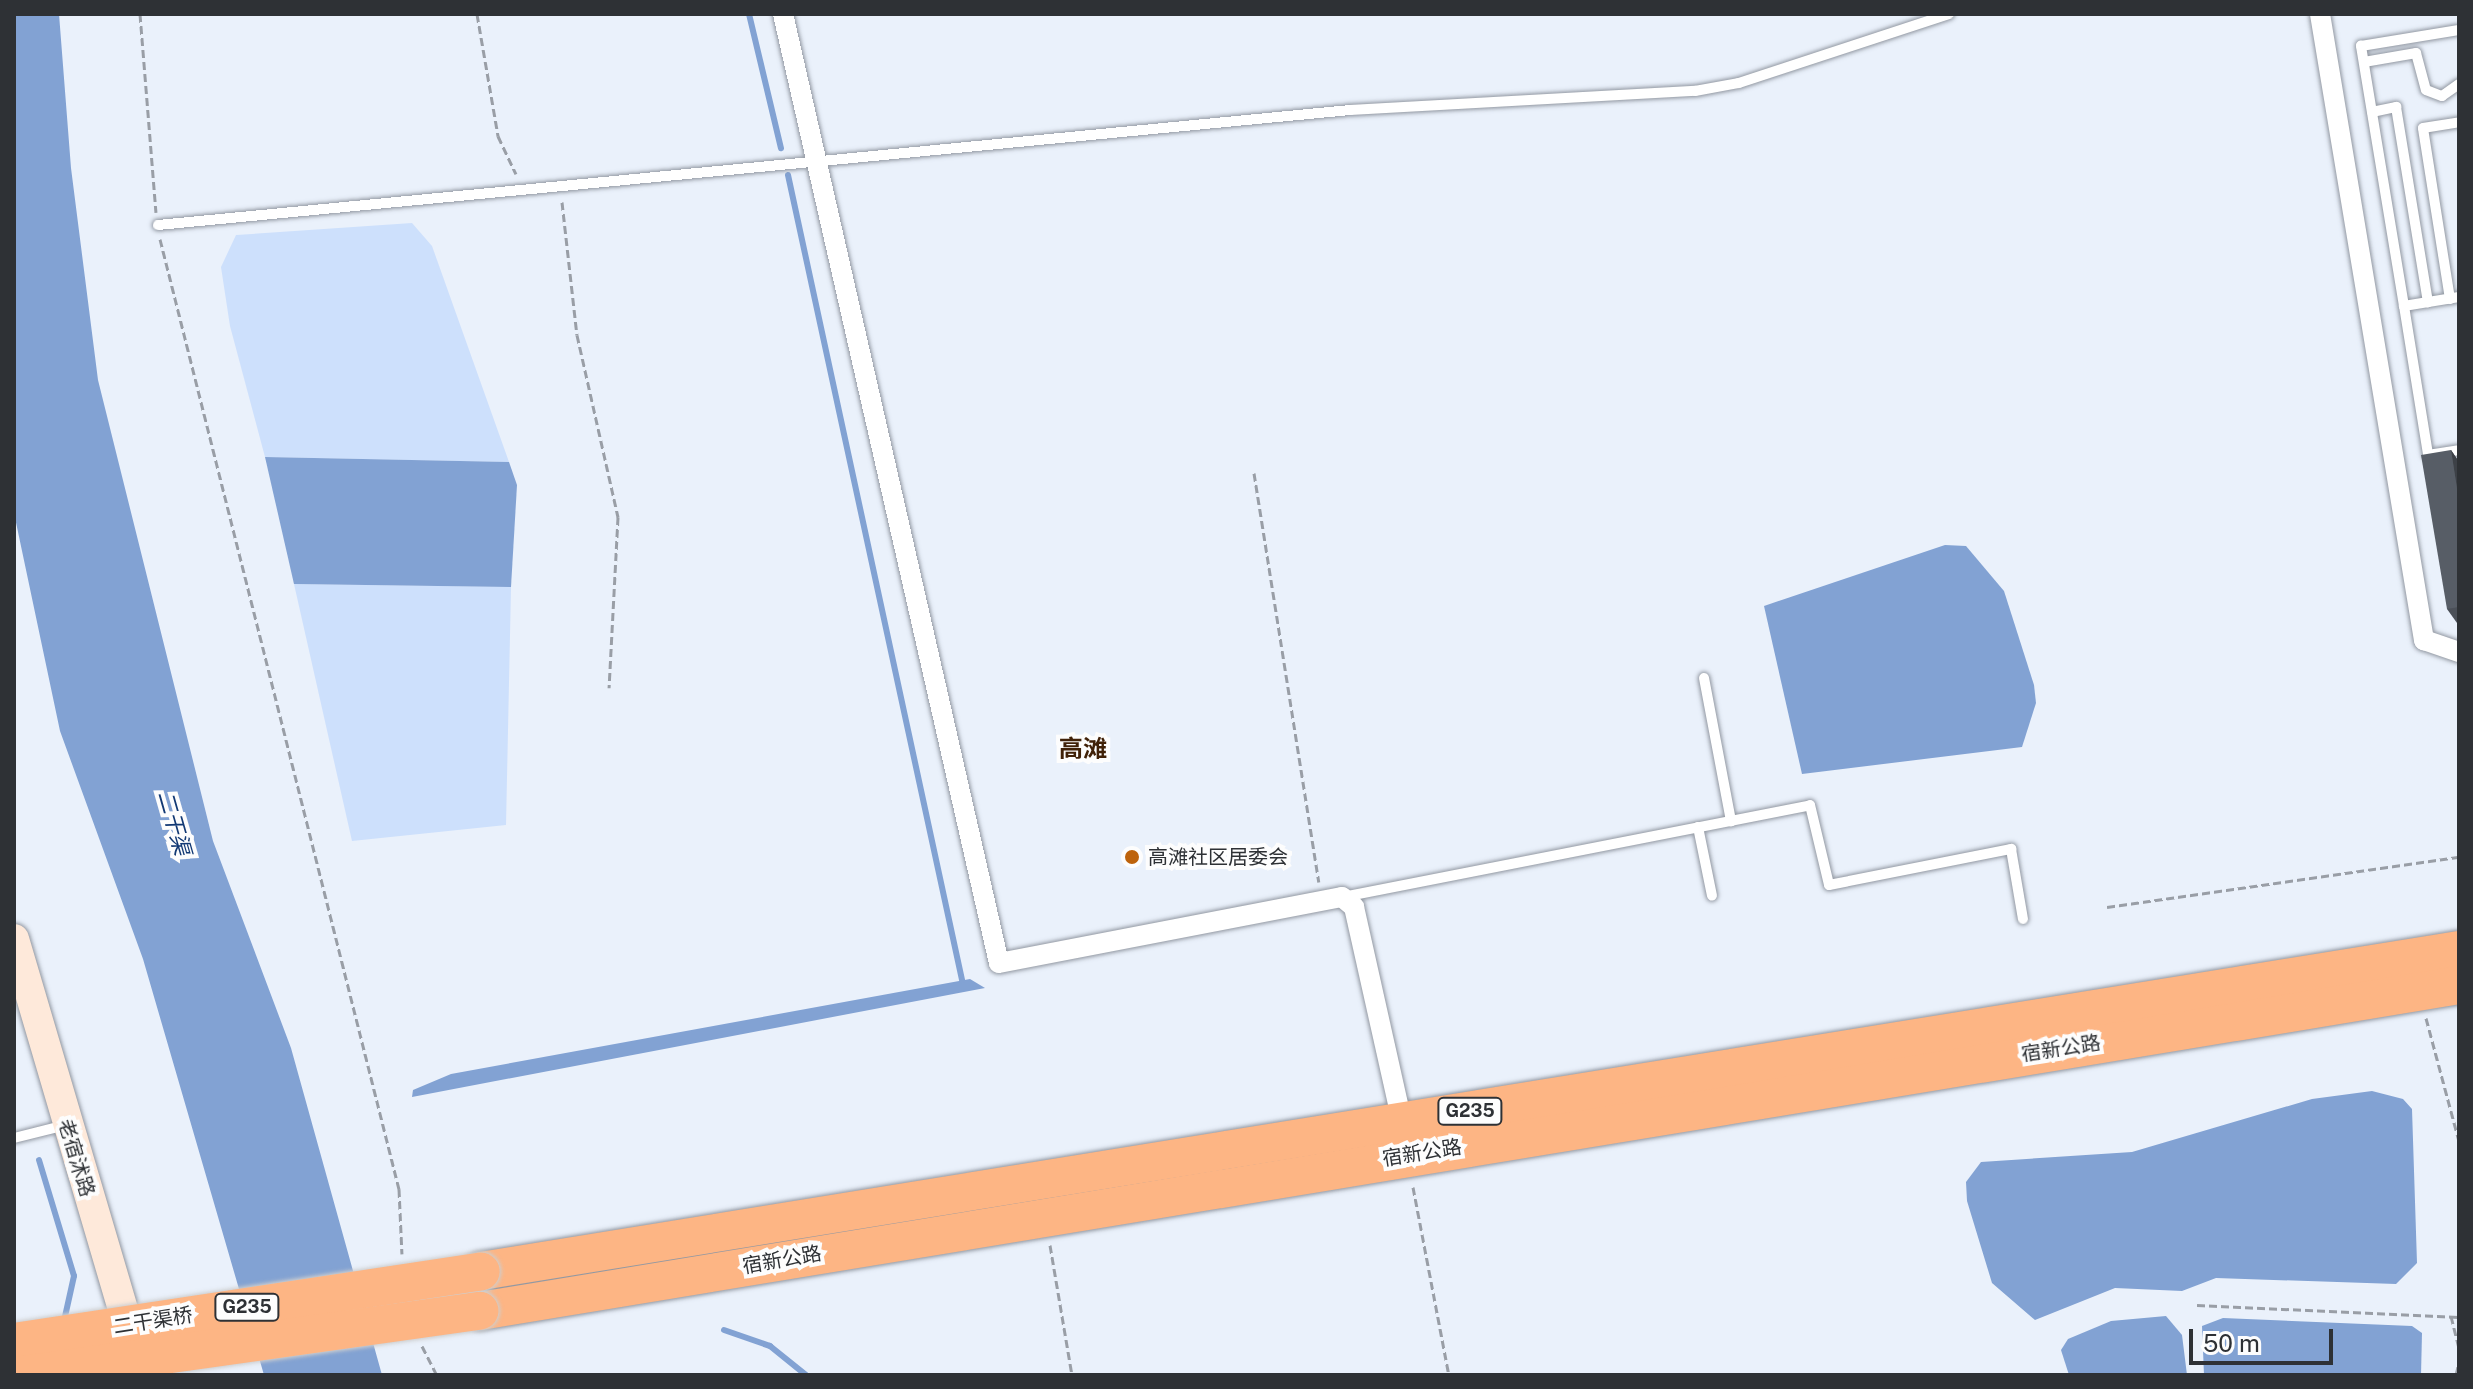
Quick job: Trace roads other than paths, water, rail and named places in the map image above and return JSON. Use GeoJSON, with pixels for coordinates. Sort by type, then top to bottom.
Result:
{"type":"FeatureCollection","features":[{"type":"Feature","properties":{"kind":"highway","name":"宿新公路"},"geometry":{"type":"LineString","coordinates":[[480,1311],[1045,1216],[1404,1139],[2459,950]]}},
{"type":"Feature","properties":{"kind":"highway","name":"宿新公路"},"geometry":{"type":"LineString","coordinates":[[481,1271],[2459,985]]}},
{"type":"Feature","properties":{"kind":"highway","name":"二干渠桥"},"geometry":{"type":"LineString","coordinates":[[14,1342],[481,1271]]}},
{"type":"Feature","properties":{"kind":"highway","name":"二干渠桥"},"geometry":{"type":"LineString","coordinates":[[22,1375],[480,1311]]}},
{"type":"Feature","properties":{"kind":"main road","name":"老宿沭路"},"geometry":{"type":"LineString","coordinates":[[14,939],[66,1125],[142,1375]]}},
{"type":"Feature","properties":{"kind":"street"},"geometry":{"type":"LineString","coordinates":[[783,14],[999,963],[1332,898],[1354,907],[1404,1139]]}},
{"type":"Feature","properties":{"kind":"street"},"geometry":{"type":"LineString","coordinates":[[2320,14],[2424,640],[2459,652]]}},
{"type":"Feature","properties":{"kind":"lane"},"geometry":{"type":"LineString","coordinates":[[158,225],[1350,110],[1695,91],[1739,83],[1949,14]]}},
{"type":"Feature","properties":{"kind":"lane"},"geometry":{"type":"LineString","coordinates":[[2459,30],[2361,46],[2428,455],[2459,450]]}},
{"type":"Feature","properties":{"kind":"lane"},"geometry":{"type":"LineString","coordinates":[[2364,62],[2416,53],[2426,90],[2442,96],[2459,84]]}},
{"type":"Feature","properties":{"kind":"lane"},"geometry":{"type":"LineString","coordinates":[[2372,112],[2396,107],[2428,302]]}},
{"type":"Feature","properties":{"kind":"lane"},"geometry":{"type":"LineString","coordinates":[[2404,306],[2455,298],[2423,128],[2459,122]]}},
{"type":"Feature","properties":{"kind":"lane"},"geometry":{"type":"LineString","coordinates":[[1704,678],[1731,821]]}},
{"type":"Feature","properties":{"kind":"lane"},"geometry":{"type":"LineString","coordinates":[[1332,898],[1810,805],[1829,885],[2011,849],[2023,919]]}},
{"type":"Feature","properties":{"kind":"lane"},"geometry":{"type":"LineString","coordinates":[[1698,827],[1712,896]]}},
{"type":"Feature","properties":{"kind":"lane"},"geometry":{"type":"LineString","coordinates":[[14,1138],[66,1125]]}},
{"type":"Feature","properties":{"kind":"water","name":"二干渠"},"geometry":{"type":"Polygon","coordinates":[[[14,14],[59,14],[71,168],[98,380],[213,841],[291,1048],[382,1375],[264,1375],[143,959],[60,731],[14,513],[14,14]]]}},
{"type":"Feature","properties":{"kind":"water"},"geometry":{"type":"Polygon","coordinates":[[[265,457],[509,462],[517,485],[511,587],[294,584],[265,457]]]}},
{"type":"Feature","properties":{"kind":"water"},"geometry":{"type":"Polygon","coordinates":[[[1945,545],[1966,546],[2004,591],[2034,685],[2036,703],[2022,747],[1802,774],[1764,606],[1945,545]]]}},
{"type":"Feature","properties":{"kind":"water"},"geometry":{"type":"Polygon","coordinates":[[[970,979],[985,988],[412,1097],[413,1090],[451,1074],[970,979]]]}},
{"type":"Feature","properties":{"kind":"water"},"geometry":{"type":"Polygon","coordinates":[[[2372,1091],[2403,1099],[2412,1109],[2417,1263],[2396,1284],[2216,1278],[2182,1291],[2115,1288],[2035,1320],[1992,1283],[1967,1201],[1966,1182],[1981,1162],[2132,1152],[2312,1099],[2372,1091]]]}},
{"type":"Feature","properties":{"kind":"water"},"geometry":{"type":"Polygon","coordinates":[[[2166,1316],[2182,1335],[2187,1375],[2069,1375],[2061,1350],[2068,1339],[2111,1321],[2166,1316]]]}},
{"type":"Feature","properties":{"kind":"water"},"geometry":{"type":"Polygon","coordinates":[[[2223,1318],[2412,1326],[2422,1333],[2421,1375],[2204,1375],[2202,1326],[2223,1318]]]}},
{"type":"Feature","properties":{"kind":"waterway"},"geometry":{"type":"LineString","coordinates":[[749,14],[781,148]]}},
{"type":"Feature","properties":{"kind":"waterway"},"geometry":{"type":"LineString","coordinates":[[788,175],[962,980]]}},
{"type":"Feature","properties":{"kind":"waterway"},"geometry":{"type":"LineString","coordinates":[[39,1160],[74,1276],[64,1321]]}},
{"type":"Feature","properties":{"kind":"waterway"},"geometry":{"type":"LineString","coordinates":[[724,1330],[770,1346],[806,1375]]}},
{"type":"Feature","properties":{"kind":"place","name":"高滩社区居委会"},"geometry":{"type":"Point","coordinates":[1132,857]}},
{"type":"Feature","properties":{"kind":"district","name":"高滩"},"geometry":{"type":"Point","coordinates":[1083,749]}}]}
